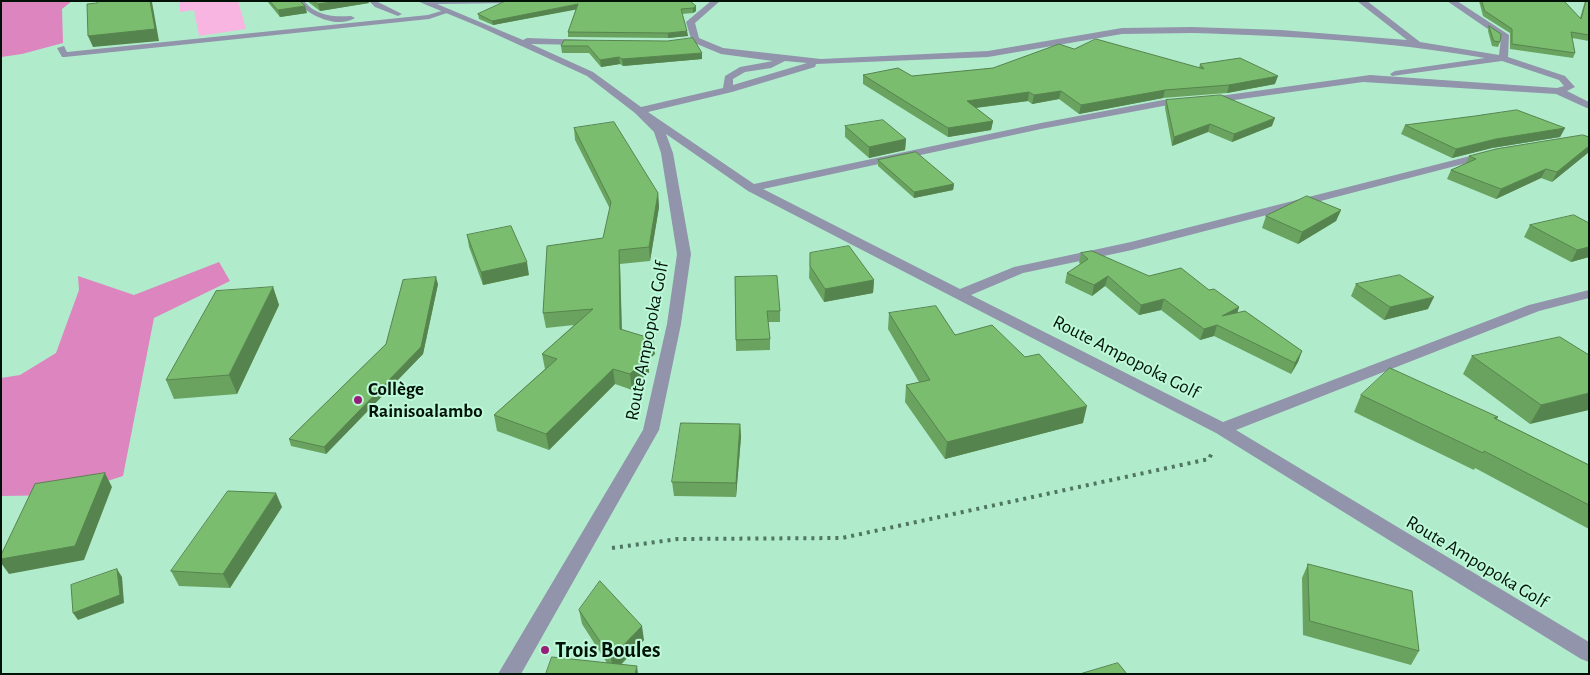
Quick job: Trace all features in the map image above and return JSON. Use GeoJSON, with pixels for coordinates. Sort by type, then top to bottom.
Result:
{"type":"FeatureCollection","features":[{"type":"Feature","properties":{"kind":"street"},"geometry":{"type":"LineString","coordinates":[[422,2],[514,1]]}},
{"type":"Feature","properties":{"kind":"street"},"geometry":{"type":"LineString","coordinates":[[716,1],[690,22],[691,41],[721,51],[821,62],[988,54],[1122,31],[1281,32],[1419,44],[1503,58],[1562,78],[1570,87],[1558,90],[1362,79]]}},
{"type":"Feature","properties":{"kind":"street"},"geometry":{"type":"LineString","coordinates":[[1362,1],[1419,44]]}},
{"type":"Feature","properties":{"kind":"street"},"geometry":{"type":"LineString","coordinates":[[1451,1],[1506,36],[1503,58]]}},
{"type":"Feature","properties":{"kind":"street"},"geometry":{"type":"LineString","coordinates":[[422,2],[520,41],[590,74],[639,111],[728,90],[821,62]]}},
{"type":"Feature","properties":{"kind":"street"},"geometry":{"type":"LineString","coordinates":[[520,41],[589,42]]}},
{"type":"Feature","properties":{"kind":"street"},"geometry":{"type":"LineString","coordinates":[[728,90],[728,78],[743,69],[768,66],[780,61],[772,57]]}},
{"type":"Feature","properties":{"kind":"street"},"geometry":{"type":"LineString","coordinates":[[752,188],[1041,126],[1163,103],[1227,98],[1503,58]]}},
{"type":"Feature","properties":{"kind":"street"},"geometry":{"type":"LineString","coordinates":[[1558,90],[1589,106]]}},
{"type":"Feature","properties":{"kind":"street","name":"Route Ampopoka Golf"},"geometry":{"type":"LineString","coordinates":[[639,111],[752,188],[1222,429],[1589,653]]}},
{"type":"Feature","properties":{"kind":"street","name":"Route Ampopoka Golf"},"geometry":{"type":"LineString","coordinates":[[509,674],[537,629],[579,552],[651,430],[674,324],[684,254],[667,153],[659,131],[639,111]]}},
{"type":"Feature","properties":{"kind":"street"},"geometry":{"type":"LineString","coordinates":[[960,294],[1019,270],[1132,246],[1502,152]]}},
{"type":"Feature","properties":{"kind":"street"},"geometry":{"type":"LineString","coordinates":[[1222,429],[1534,308],[1589,294]]}},
{"type":"Feature","properties":{"kind":"lane"},"geometry":{"type":"LineString","coordinates":[[300,1],[305,8],[317,16],[340,19],[448,12]]}},
{"type":"Feature","properties":{"kind":"lane"},"geometry":{"type":"LineString","coordinates":[[372,1],[378,6],[398,14]]}},
{"type":"Feature","properties":{"kind":"lane"},"geometry":{"type":"LineString","coordinates":[[61,48],[66,55],[429,17],[448,12]]}},
{"type":"Feature","properties":{"kind":"path"},"geometry":{"type":"LineString","coordinates":[[579,552],[678,539],[842,538],[1209,459],[1222,429]]}},
{"type":"Feature","properties":{"kind":"shaded area"},"geometry":{"type":"Polygon","coordinates":[[[1,1],[72,1],[62,9],[63,43],[22,54],[1,57],[1,1]]]}},
{"type":"Feature","properties":{"kind":"shaded area"},"geometry":{"type":"Polygon","coordinates":[[[238,1],[246,29],[199,36],[194,10],[180,12],[179,2],[238,1]]]}},
{"type":"Feature","properties":{"kind":"shaded area"},"geometry":{"type":"Polygon","coordinates":[[[219,262],[230,281],[154,318],[123,476],[64,495],[1,496],[1,378],[20,375],[56,353],[79,290],[78,276],[134,295],[219,262]]]}},
{"type":"Feature","properties":{"kind":"building"},"geometry":{"type":"Polygon","coordinates":[[[97,1],[150,1],[155,29],[88,36],[87,4],[97,3],[97,1]]]}},
{"type":"Feature","properties":{"kind":"building"},"geometry":{"type":"Polygon","coordinates":[[[270,1],[300,1],[305,6],[278,10],[270,1]]]}},
{"type":"Feature","properties":{"kind":"building"},"geometry":{"type":"Polygon","coordinates":[[[314,1],[338,1],[318,4],[314,1]]]}},
{"type":"Feature","properties":{"kind":"building"},"geometry":{"type":"Polygon","coordinates":[[[506,1],[690,1],[696,6],[681,9],[687,31],[668,33],[568,32],[578,4],[492,21],[478,14],[506,1]]]}},
{"type":"Feature","properties":{"kind":"building"},"geometry":{"type":"Polygon","coordinates":[[[1482,1],[1564,1],[1581,19],[1586,1],[1589,1],[1589,35],[1571,32],[1575,53],[1512,44],[1512,29],[1485,11],[1482,1]]]}},
{"type":"Feature","properties":{"kind":"building"},"geometry":{"type":"Polygon","coordinates":[[[1489,26],[1501,34],[1500,42],[1494,41],[1489,26]]]}},
{"type":"Feature","properties":{"kind":"building"},"geometry":{"type":"Polygon","coordinates":[[[693,38],[702,53],[622,59],[619,57],[600,60],[588,46],[561,46],[564,40],[667,41],[693,38]]]}},
{"type":"Feature","properties":{"kind":"building"},"geometry":{"type":"Polygon","coordinates":[[[1096,39],[1204,69],[1200,64],[1240,58],[1278,76],[1229,85],[1165,90],[1081,105],[1061,91],[1034,95],[1029,92],[967,101],[993,121],[948,128],[863,75],[898,68],[912,76],[993,68],[1059,44],[1074,49],[1096,39]]]}},
{"type":"Feature","properties":{"kind":"building"},"geometry":{"type":"Polygon","coordinates":[[[1221,95],[1275,118],[1234,134],[1210,124],[1174,137],[1166,100],[1221,95]]]}},
{"type":"Feature","properties":{"kind":"building"},"geometry":{"type":"Polygon","coordinates":[[[1517,110],[1565,128],[1496,139],[1456,149],[1405,125],[1475,116],[1517,110]]]}},
{"type":"Feature","properties":{"kind":"building"},"geometry":{"type":"Polygon","coordinates":[[[883,120],[906,139],[869,147],[845,126],[883,120]]]}},
{"type":"Feature","properties":{"kind":"building"},"geometry":{"type":"Polygon","coordinates":[[[614,122],[658,193],[649,247],[619,250],[620,329],[653,339],[640,351],[648,357],[630,374],[613,369],[546,434],[494,415],[557,359],[542,354],[593,309],[543,313],[547,246],[603,238],[611,202],[574,128],[614,122]]]}},
{"type":"Feature","properties":{"kind":"building"},"geometry":{"type":"Polygon","coordinates":[[[1583,135],[1589,137],[1589,146],[1557,172],[1546,169],[1501,189],[1451,170],[1476,159],[1469,156],[1496,149],[1583,135]]]}},
{"type":"Feature","properties":{"kind":"building"},"geometry":{"type":"Polygon","coordinates":[[[916,152],[954,184],[914,192],[878,160],[916,152]]]}},
{"type":"Feature","properties":{"kind":"building"},"geometry":{"type":"Polygon","coordinates":[[[1307,196],[1341,210],[1302,232],[1266,216],[1307,196]]]}},
{"type":"Feature","properties":{"kind":"building"},"geometry":{"type":"Polygon","coordinates":[[[1574,215],[1589,223],[1589,247],[1577,250],[1530,225],[1574,215]]]}},
{"type":"Feature","properties":{"kind":"building"},"geometry":{"type":"Polygon","coordinates":[[[511,226],[527,262],[481,272],[467,235],[511,226]]]}},
{"type":"Feature","properties":{"kind":"building"},"geometry":{"type":"Polygon","coordinates":[[[849,246],[874,280],[825,289],[810,266],[810,253],[849,246]]]}},
{"type":"Feature","properties":{"kind":"building"},"geometry":{"type":"Polygon","coordinates":[[[1092,251],[1149,276],[1181,268],[1209,290],[1214,289],[1239,307],[1222,316],[1245,311],[1302,351],[1295,363],[1217,325],[1204,329],[1164,299],[1141,305],[1108,276],[1094,285],[1067,273],[1088,259],[1081,253],[1092,251]]]}},
{"type":"Feature","properties":{"kind":"building"},"geometry":{"type":"Polygon","coordinates":[[[1400,275],[1434,297],[1390,307],[1356,284],[1400,275]]]}},
{"type":"Feature","properties":{"kind":"building"},"geometry":{"type":"Polygon","coordinates":[[[777,276],[780,311],[767,311],[770,339],[736,340],[735,277],[777,276]]]}},
{"type":"Feature","properties":{"kind":"building","name":"Collège Rainisoalambo"},"geometry":{"type":"Polygon","coordinates":[[[436,277],[421,347],[324,447],[289,439],[386,344],[403,280],[436,277]]]}},
{"type":"Feature","properties":{"kind":"building"},"geometry":{"type":"Polygon","coordinates":[[[273,287],[229,375],[166,380],[216,291],[273,287]]]}},
{"type":"Feature","properties":{"kind":"building"},"geometry":{"type":"Polygon","coordinates":[[[936,306],[955,335],[992,325],[1025,357],[1039,354],[1087,406],[947,442],[906,385],[930,380],[889,313],[936,306]]]}},
{"type":"Feature","properties":{"kind":"building"},"geometry":{"type":"Polygon","coordinates":[[[1560,337],[1589,355],[1589,393],[1541,405],[1472,356],[1560,337]]]}},
{"type":"Feature","properties":{"kind":"building"},"geometry":{"type":"Polygon","coordinates":[[[1390,368],[1498,417],[1494,418],[1589,465],[1589,505],[1484,451],[1483,453],[1361,395],[1390,368]]]}},
{"type":"Feature","properties":{"kind":"building"},"geometry":{"type":"Polygon","coordinates":[[[681,423],[740,424],[736,483],[672,482],[681,423]]]}},
{"type":"Feature","properties":{"kind":"building"},"geometry":{"type":"Polygon","coordinates":[[[105,473],[75,546],[1,559],[1,555],[35,484],[105,473]]]}},
{"type":"Feature","properties":{"kind":"building"},"geometry":{"type":"Polygon","coordinates":[[[228,491],[276,493],[223,574],[171,571],[228,491]]]}},
{"type":"Feature","properties":{"kind":"building"},"geometry":{"type":"Polygon","coordinates":[[[1308,564],[1412,591],[1419,651],[1310,621],[1308,564]]]}},
{"type":"Feature","properties":{"kind":"building"},"geometry":{"type":"Polygon","coordinates":[[[117,569],[120,595],[73,613],[71,585],[117,569]]]}},
{"type":"Feature","properties":{"kind":"building"},"geometry":{"type":"Polygon","coordinates":[[[600,581],[642,626],[611,658],[579,610],[600,581]]]}},
{"type":"Feature","properties":{"kind":"building"},"geometry":{"type":"Polygon","coordinates":[[[552,657],[637,666],[635,674],[546,674],[552,657]]]}},
{"type":"Feature","properties":{"kind":"building"},"geometry":{"type":"Polygon","coordinates":[[[1118,663],[1127,674],[1080,674],[1118,663]]]}},
{"type":"Feature","properties":{"kind":"place","name":"Collège Rainisoalambo"},"geometry":{"type":"Point","coordinates":[358,400]}},
{"type":"Feature","properties":{"kind":"place","name":"Trois Boules"},"geometry":{"type":"Point","coordinates":[545,650]}}]}
